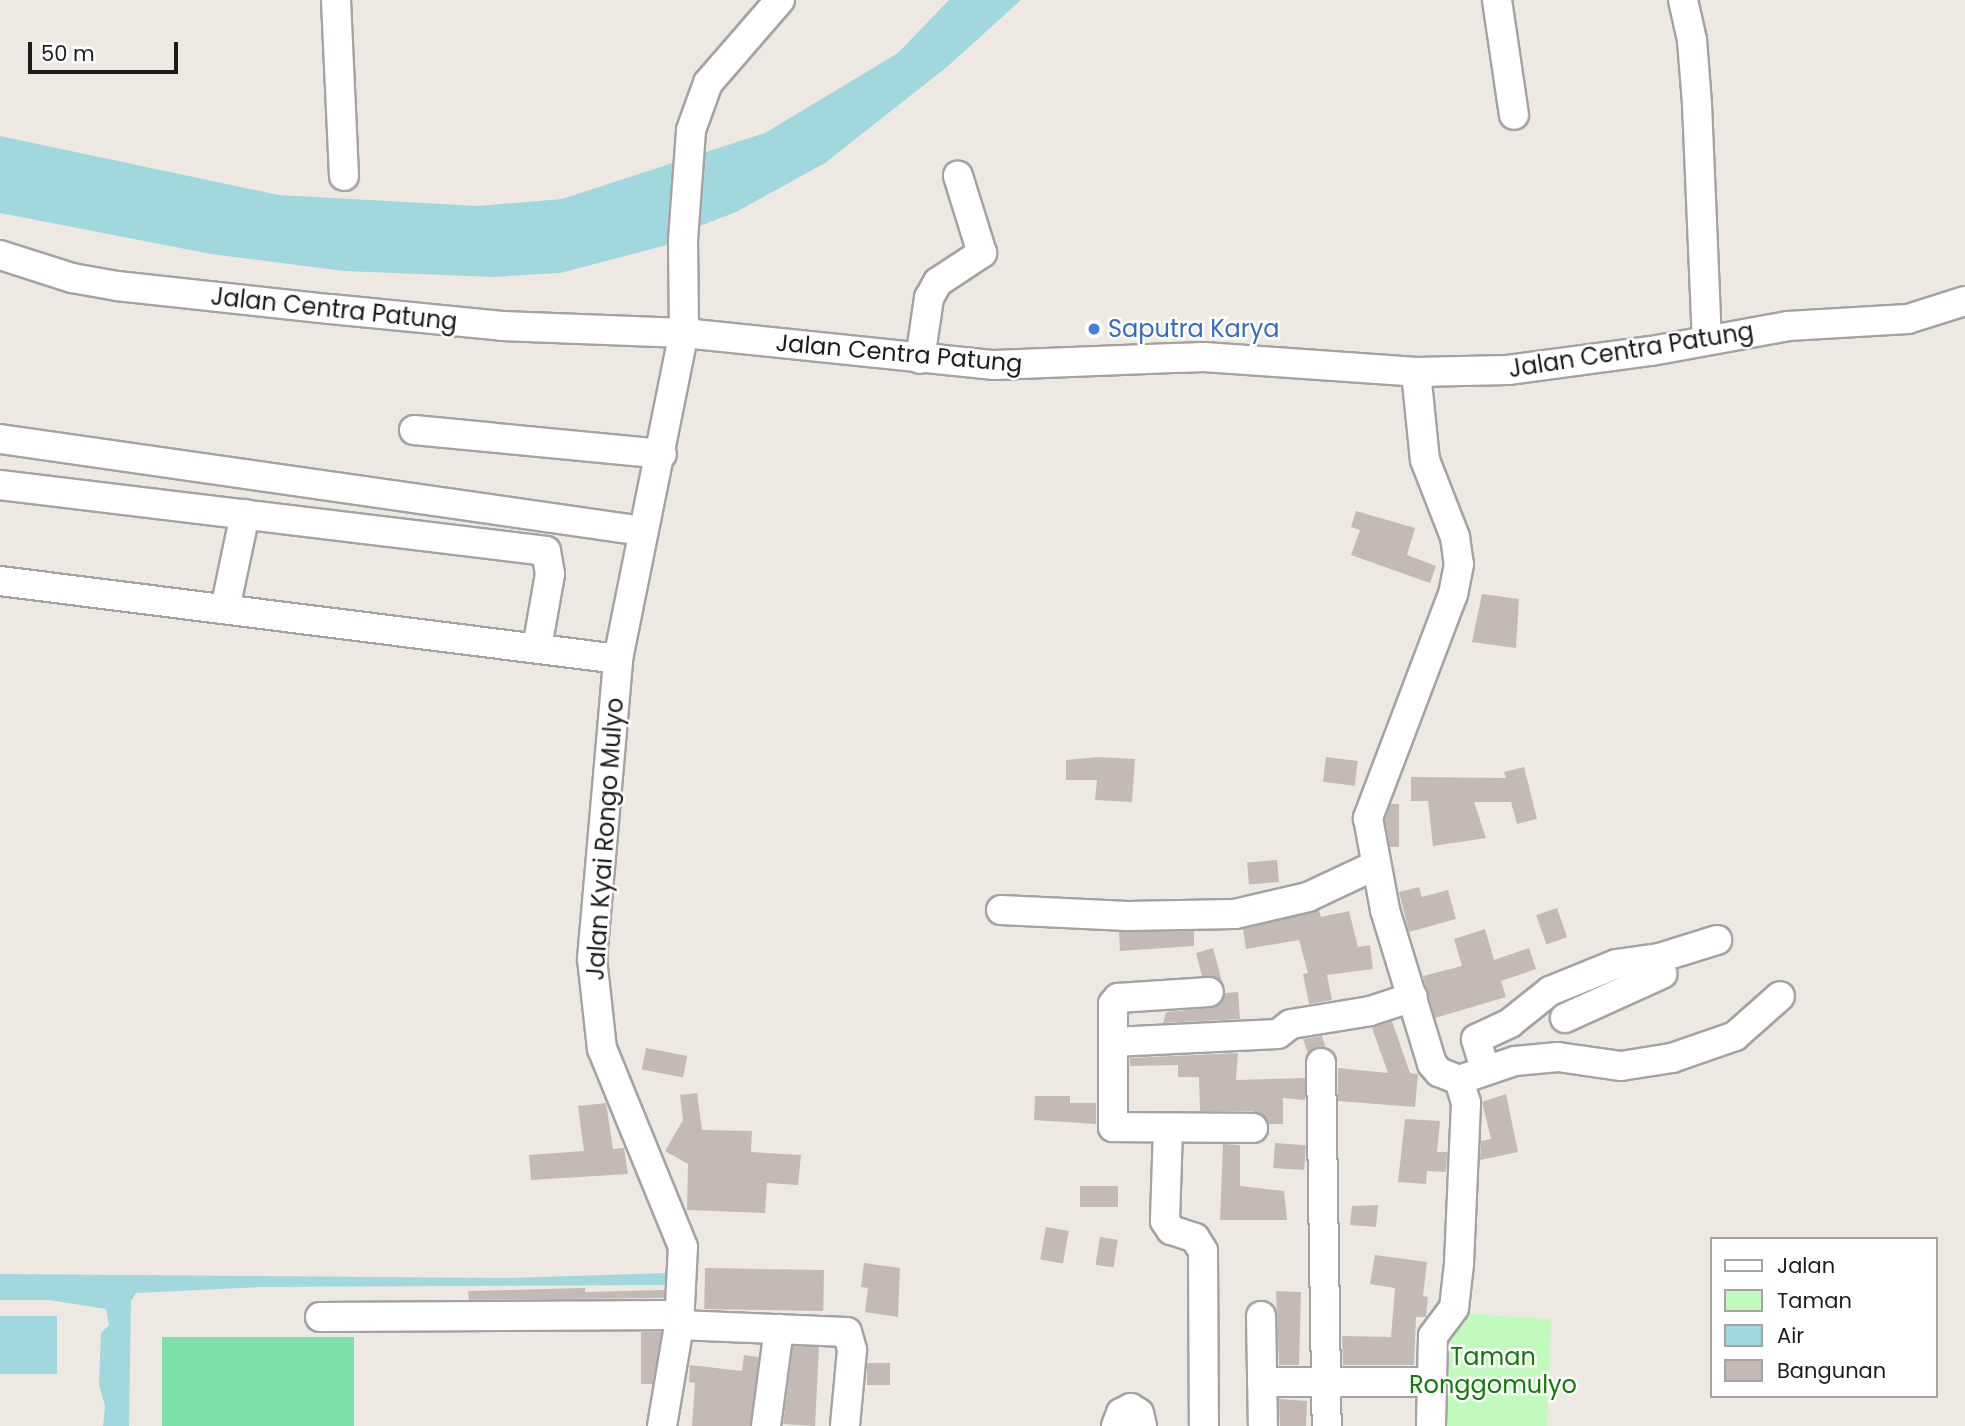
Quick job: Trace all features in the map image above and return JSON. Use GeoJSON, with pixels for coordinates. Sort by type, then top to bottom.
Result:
{"type":"FeatureCollection","features":[{"type":"Feature","properties":{"kind":"street"},"geometry":{"type":"LineString","coordinates":[[336,0],[344,176]]}},
{"type":"Feature","properties":{"kind":"street","name":"Jalan Kyai Rongo Mulyo"},"geometry":{"type":"LineString","coordinates":[[662,1426],[679,1320],[683,1247],[602,1049],[595,1010],[592,959],[618,659],[643,531],[662,454],[684,333],[683,240],[688,153],[697,106],[708,83],[780,0]]}},
{"type":"Feature","properties":{"kind":"street"},"geometry":{"type":"LineString","coordinates":[[1497,0],[1514,116]]}},
{"type":"Feature","properties":{"kind":"street"},"geometry":{"type":"LineString","coordinates":[[1683,0],[1692,40],[1697,104],[1707,339]]}},
{"type":"Feature","properties":{"kind":"street"},"geometry":{"type":"LineString","coordinates":[[920,359],[927,307],[938,282],[982,253],[958,176]]}},
{"type":"Feature","properties":{"kind":"street","name":"Jalan Centra Patung"},"geometry":{"type":"LineString","coordinates":[[0,255],[72,278],[117,286],[502,326],[684,333],[994,365],[1204,357],[1416,372],[1534,367],[1788,326],[1908,319],[1965,301]]}},
{"type":"Feature","properties":{"kind":"street"},"geometry":{"type":"LineString","coordinates":[[1416,372],[1425,460],[1455,537],[1460,564],[1453,594],[1368,818],[1374,866],[1432,1064],[1439,1072],[1472,1074],[1515,1061],[1558,1057],[1601,1066],[1658,1061],[1735,1036],[1780,996]]}},
{"type":"Feature","properties":{"kind":"street"},"geometry":{"type":"LineString","coordinates":[[414,430],[662,454]]}},
{"type":"Feature","properties":{"kind":"street"},"geometry":{"type":"LineString","coordinates":[[0,439],[643,531]]}},
{"type":"Feature","properties":{"kind":"street"},"geometry":{"type":"LineString","coordinates":[[0,485],[546,551],[550,574],[537,648]]}},
{"type":"Feature","properties":{"kind":"street"},"geometry":{"type":"LineString","coordinates":[[225,609],[244,514]]}},
{"type":"Feature","properties":{"kind":"street"},"geometry":{"type":"LineString","coordinates":[[0,581],[618,659]]}},
{"type":"Feature","properties":{"kind":"street"},"geometry":{"type":"LineString","coordinates":[[1001,911],[1127,916],[1235,914],[1308,897],[1374,866]]}},
{"type":"Feature","properties":{"kind":"street"},"geometry":{"type":"LineString","coordinates":[[1431,1426],[1433,1336],[1454,1308],[1476,1040],[1510,1023],[1550,991],[1616,964],[1659,958],[1717,940]]}},
{"type":"Feature","properties":{"kind":"street"},"geometry":{"type":"LineString","coordinates":[[1565,1018],[1662,974]]}},
{"type":"Feature","properties":{"kind":"street"},"geometry":{"type":"LineString","coordinates":[[1209,992],[1118,998],[1113,1004],[1113,1127],[1253,1128]]}},
{"type":"Feature","properties":{"kind":"street"},"geometry":{"type":"LineString","coordinates":[[1113,1042],[1278,1034],[1291,1024],[1370,1011],[1413,997]]}},
{"type":"Feature","properties":{"kind":"street"},"geometry":{"type":"LineString","coordinates":[[1321,1063],[1327,1263],[1327,1426]]}},
{"type":"Feature","properties":{"kind":"street"},"geometry":{"type":"LineString","coordinates":[[1168,1129],[1165,1221],[1171,1230],[1195,1238],[1203,1251],[1204,1426]]}},
{"type":"Feature","properties":{"kind":"street"},"geometry":{"type":"LineString","coordinates":[[1261,1316],[1263,1426]]}},
{"type":"Feature","properties":{"kind":"street"},"geometry":{"type":"LineString","coordinates":[[320,1317],[679,1320],[847,1332],[851,1338],[845,1426]]}},
{"type":"Feature","properties":{"kind":"street"},"geometry":{"type":"LineString","coordinates":[[766,1426],[779,1329]]}},
{"type":"Feature","properties":{"kind":"street"},"geometry":{"type":"LineString","coordinates":[[1262,1382],[1430,1382]]}},
{"type":"Feature","properties":{"kind":"street"},"geometry":{"type":"LineString","coordinates":[[1116,1426],[1119,1415],[1132,1408],[1139,1413],[1142,1426]]}},
{"type":"Feature","properties":{"kind":"green space","name":"Taman Ronggomulyo"},"geometry":{"type":"Polygon","coordinates":[[[1458,1313],[1551,1319],[1547,1426],[1437,1426],[1438,1341],[1458,1313]]]}},
{"type":"Feature","properties":{"kind":"green space"},"geometry":{"type":"Polygon","coordinates":[[[162,1337],[354,1337],[354,1426],[162,1426],[162,1337]]]}},
{"type":"Feature","properties":{"kind":"water"},"geometry":{"type":"Polygon","coordinates":[[[949,0],[1021,0],[948,66],[825,163],[736,212],[679,234],[671,244],[560,273],[493,277],[344,271],[211,254],[0,213],[0,136],[279,195],[478,206],[562,199],[765,133],[898,53],[949,0]]]}},
{"type":"Feature","properties":{"kind":"water"},"geometry":{"type":"Polygon","coordinates":[[[668,1273],[665,1285],[259,1287],[136,1293],[131,1301],[129,1426],[103,1426],[105,1406],[99,1385],[101,1333],[109,1325],[106,1309],[49,1300],[0,1300],[0,1274],[505,1278],[668,1273]]]}},
{"type":"Feature","properties":{"kind":"water"},"geometry":{"type":"Polygon","coordinates":[[[0,1316],[57,1316],[57,1374],[0,1374],[0,1316]]]}},
{"type":"Feature","properties":{"kind":"building"},"geometry":{"type":"Polygon","coordinates":[[[1356,511],[1415,528],[1407,555],[1436,566],[1430,583],[1351,555],[1360,530],[1351,527],[1356,511]]]}},
{"type":"Feature","properties":{"kind":"building"},"geometry":{"type":"Polygon","coordinates":[[[1482,594],[1519,599],[1516,648],[1472,642],[1482,594]]]}},
{"type":"Feature","properties":{"kind":"building"},"geometry":{"type":"Polygon","coordinates":[[[1098,757],[1135,759],[1132,802],[1095,800],[1097,780],[1066,780],[1066,760],[1098,757]]]}},
{"type":"Feature","properties":{"kind":"building"},"geometry":{"type":"Polygon","coordinates":[[[1326,757],[1358,761],[1355,786],[1323,782],[1326,757]]]}},
{"type":"Feature","properties":{"kind":"building"},"geometry":{"type":"Polygon","coordinates":[[[1524,767],[1537,819],[1517,824],[1511,802],[1474,802],[1486,838],[1433,846],[1428,801],[1411,801],[1411,777],[1506,778],[1504,772],[1524,767]]]}},
{"type":"Feature","properties":{"kind":"building"},"geometry":{"type":"Polygon","coordinates":[[[1391,804],[1399,804],[1399,847],[1390,847],[1385,820],[1391,804]]]}},
{"type":"Feature","properties":{"kind":"building"},"geometry":{"type":"Polygon","coordinates":[[[1277,860],[1279,882],[1249,885],[1247,863],[1277,860]]]}},
{"type":"Feature","properties":{"kind":"building"},"geometry":{"type":"Polygon","coordinates":[[[1419,887],[1422,897],[1448,890],[1456,919],[1409,932],[1399,892],[1419,887]]]}},
{"type":"Feature","properties":{"kind":"building"},"geometry":{"type":"Polygon","coordinates":[[[1557,908],[1567,937],[1546,944],[1536,915],[1557,908]]]}},
{"type":"Feature","properties":{"kind":"building"},"geometry":{"type":"Polygon","coordinates":[[[1319,910],[1321,917],[1349,911],[1358,947],[1370,945],[1373,969],[1327,975],[1332,1000],[1309,1004],[1303,974],[1308,973],[1299,940],[1246,949],[1243,929],[1319,910]]]}},
{"type":"Feature","properties":{"kind":"building"},"geometry":{"type":"Polygon","coordinates":[[[1485,929],[1494,960],[1529,948],[1536,969],[1501,981],[1506,997],[1435,1018],[1423,976],[1462,966],[1454,939],[1485,929]]]}},
{"type":"Feature","properties":{"kind":"building"},"geometry":{"type":"Polygon","coordinates":[[[1194,931],[1194,946],[1120,951],[1119,932],[1194,931]]]}},
{"type":"Feature","properties":{"kind":"building"},"geometry":{"type":"Polygon","coordinates":[[[1213,948],[1222,982],[1202,976],[1196,953],[1213,948]]]}},
{"type":"Feature","properties":{"kind":"building"},"geometry":{"type":"Polygon","coordinates":[[[1238,992],[1240,1019],[1163,1023],[1166,1012],[1211,1008],[1219,1005],[1225,993],[1238,992]]]}},
{"type":"Feature","properties":{"kind":"building"},"geometry":{"type":"Polygon","coordinates":[[[1392,1021],[1410,1073],[1418,1074],[1415,1107],[1338,1101],[1338,1068],[1388,1073],[1372,1028],[1392,1021]]]}},
{"type":"Feature","properties":{"kind":"building"},"geometry":{"type":"Polygon","coordinates":[[[1322,1036],[1326,1048],[1308,1053],[1303,1039],[1322,1036]]]}},
{"type":"Feature","properties":{"kind":"building"},"geometry":{"type":"Polygon","coordinates":[[[646,1048],[687,1056],[683,1078],[642,1070],[646,1048]]]}},
{"type":"Feature","properties":{"kind":"building"},"geometry":{"type":"Polygon","coordinates":[[[1238,1053],[1236,1080],[1305,1078],[1305,1100],[1283,1098],[1283,1124],[1269,1124],[1253,1111],[1200,1111],[1199,1077],[1178,1077],[1178,1065],[1130,1066],[1130,1058],[1238,1053]]]}},
{"type":"Feature","properties":{"kind":"building"},"geometry":{"type":"Polygon","coordinates":[[[697,1093],[702,1130],[752,1131],[751,1152],[801,1155],[798,1185],[767,1183],[765,1213],[687,1210],[688,1164],[665,1151],[683,1120],[680,1095],[697,1093]]]}},
{"type":"Feature","properties":{"kind":"building"},"geometry":{"type":"Polygon","coordinates":[[[1506,1094],[1518,1152],[1480,1160],[1481,1141],[1491,1139],[1482,1102],[1506,1094]]]}},
{"type":"Feature","properties":{"kind":"building"},"geometry":{"type":"Polygon","coordinates":[[[1035,1096],[1070,1096],[1070,1103],[1096,1103],[1096,1124],[1034,1120],[1035,1096]]]}},
{"type":"Feature","properties":{"kind":"building"},"geometry":{"type":"Polygon","coordinates":[[[606,1103],[613,1149],[624,1148],[628,1174],[531,1180],[529,1155],[584,1151],[578,1106],[606,1103]]]}},
{"type":"Feature","properties":{"kind":"building"},"geometry":{"type":"Polygon","coordinates":[[[1405,1119],[1440,1121],[1437,1152],[1447,1152],[1446,1172],[1427,1171],[1426,1184],[1398,1182],[1405,1119]]]}},
{"type":"Feature","properties":{"kind":"building"},"geometry":{"type":"Polygon","coordinates":[[[1275,1143],[1306,1145],[1304,1170],[1273,1168],[1275,1143]]]}},
{"type":"Feature","properties":{"kind":"building"},"geometry":{"type":"Polygon","coordinates":[[[1223,1144],[1240,1145],[1240,1186],[1284,1191],[1287,1220],[1220,1220],[1223,1144]]]}},
{"type":"Feature","properties":{"kind":"building"},"geometry":{"type":"Polygon","coordinates":[[[1080,1186],[1118,1186],[1118,1207],[1080,1207],[1080,1186]]]}},
{"type":"Feature","properties":{"kind":"building"},"geometry":{"type":"Polygon","coordinates":[[[1378,1205],[1376,1227],[1350,1225],[1352,1206],[1378,1205]]]}},
{"type":"Feature","properties":{"kind":"building"},"geometry":{"type":"Polygon","coordinates":[[[1046,1227],[1069,1231],[1063,1263],[1040,1259],[1046,1227]]]}},
{"type":"Feature","properties":{"kind":"building"},"geometry":{"type":"Polygon","coordinates":[[[1100,1237],[1118,1240],[1113,1267],[1096,1265],[1100,1237]]]}},
{"type":"Feature","properties":{"kind":"building"},"geometry":{"type":"Polygon","coordinates":[[[1375,1255],[1427,1262],[1423,1296],[1428,1297],[1426,1317],[1416,1317],[1414,1365],[1343,1365],[1342,1336],[1391,1337],[1395,1288],[1370,1284],[1375,1255]]]}},
{"type":"Feature","properties":{"kind":"building"},"geometry":{"type":"Polygon","coordinates":[[[864,1263],[900,1268],[898,1317],[865,1312],[868,1288],[861,1287],[864,1263]]]}},
{"type":"Feature","properties":{"kind":"building"},"geometry":{"type":"Polygon","coordinates":[[[705,1268],[824,1270],[823,1311],[704,1309],[705,1268]]]}},
{"type":"Feature","properties":{"kind":"building"},"geometry":{"type":"Polygon","coordinates":[[[585,1288],[585,1292],[664,1290],[664,1298],[469,1300],[468,1291],[585,1288]]]}},
{"type":"Feature","properties":{"kind":"building"},"geometry":{"type":"Polygon","coordinates":[[[1276,1291],[1301,1292],[1299,1365],[1279,1365],[1276,1291]]]}},
{"type":"Feature","properties":{"kind":"building"},"geometry":{"type":"Polygon","coordinates":[[[641,1332],[661,1332],[661,1384],[641,1384],[641,1332]]]}},
{"type":"Feature","properties":{"kind":"building"},"geometry":{"type":"Polygon","coordinates":[[[793,1346],[819,1347],[815,1426],[783,1424],[793,1346]]]}},
{"type":"Feature","properties":{"kind":"building"},"geometry":{"type":"Polygon","coordinates":[[[744,1355],[759,1357],[750,1426],[692,1426],[695,1383],[689,1382],[690,1365],[742,1371],[744,1355]]]}},
{"type":"Feature","properties":{"kind":"building"},"geometry":{"type":"Polygon","coordinates":[[[867,1363],[890,1363],[890,1385],[867,1385],[867,1363]]]}},
{"type":"Feature","properties":{"kind":"building"},"geometry":{"type":"Polygon","coordinates":[[[1279,1399],[1307,1401],[1306,1426],[1280,1426],[1279,1399]]]}},
{"type":"Feature","properties":{"kind":"place","name":"Saputra Karya"},"geometry":{"type":"Point","coordinates":[1094,329]}}]}
